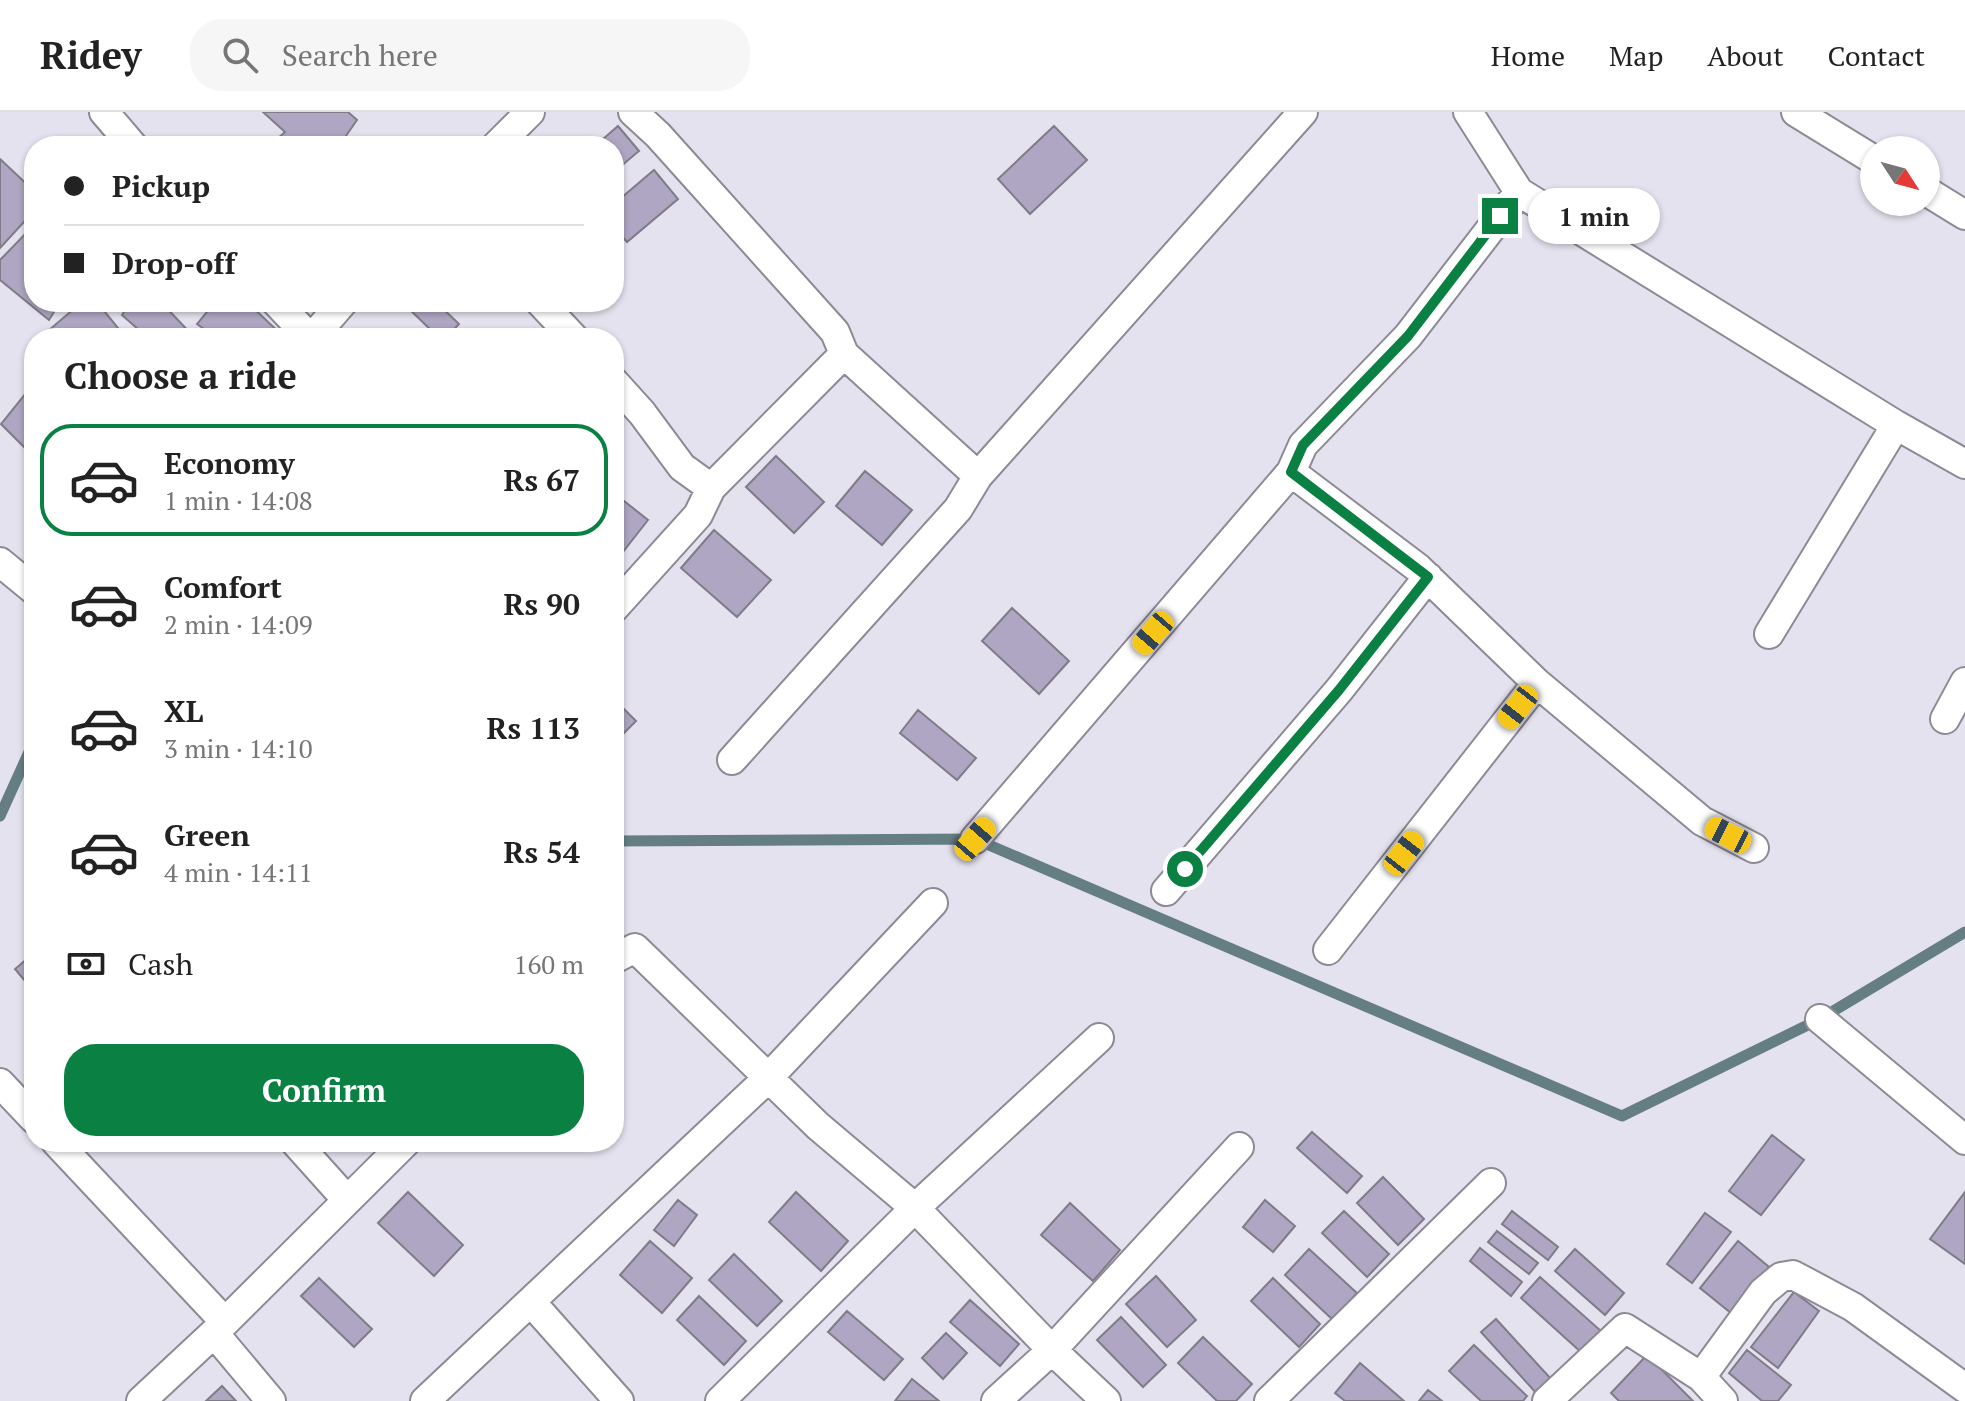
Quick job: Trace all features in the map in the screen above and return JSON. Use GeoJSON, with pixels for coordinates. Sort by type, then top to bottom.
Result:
{"type":"FeatureCollection","features":[{"type":"Feature","properties":{"kind":"street"},"geometry":{"type":"LineString","coordinates":[[104,112],[124,136]]}},
{"type":"Feature","properties":{"kind":"street"},"geometry":{"type":"LineString","coordinates":[[506,136],[530,112]]}},
{"type":"Feature","properties":{"kind":"street"},"geometry":{"type":"LineString","coordinates":[[633,112],[658,135],[835,332],[844,354],[978,476]]}},
{"type":"Feature","properties":{"kind":"street"},"geometry":{"type":"LineString","coordinates":[[732,760],[958,509],[978,476],[1303,112]]}},
{"type":"Feature","properties":{"kind":"street"},"geometry":{"type":"LineString","coordinates":[[1468,112],[1519,192],[1896,425],[1965,464]]}},
{"type":"Feature","properties":{"kind":"street"},"geometry":{"type":"LineString","coordinates":[[1796,112],[1860,151]]}},
{"type":"Feature","properties":{"kind":"street"},"geometry":{"type":"LineString","coordinates":[[975,839],[1291,472],[1303,445],[1408,336],[1519,192]]}},
{"type":"Feature","properties":{"kind":"street"},"geometry":{"type":"LineString","coordinates":[[1940,200],[1965,215]]}},
{"type":"Feature","properties":{"kind":"street"},"geometry":{"type":"LineString","coordinates":[[286,312],[301,328]]}},
{"type":"Feature","properties":{"kind":"street"},"geometry":{"type":"LineString","coordinates":[[320,328],[334,312]]}},
{"type":"Feature","properties":{"kind":"street"},"geometry":{"type":"LineString","coordinates":[[549,312],[565,328]]}},
{"type":"Feature","properties":{"kind":"street"},"geometry":{"type":"LineString","coordinates":[[624,597],[698,515],[711,488],[844,354]]}},
{"type":"Feature","properties":{"kind":"street"},"geometry":{"type":"LineString","coordinates":[[624,393],[682,467],[711,488]]}},
{"type":"Feature","properties":{"kind":"street"},"geometry":{"type":"LineString","coordinates":[[1769,634],[1896,425]]}},
{"type":"Feature","properties":{"kind":"street"},"geometry":{"type":"LineString","coordinates":[[1291,472],[1428,577],[1537,683],[1702,821],[1754,848]]}},
{"type":"Feature","properties":{"kind":"street"},"geometry":{"type":"LineString","coordinates":[[0,562],[24,582]]}},
{"type":"Feature","properties":{"kind":"street"},"geometry":{"type":"LineString","coordinates":[[1166,891],[1339,690],[1428,577]]}},
{"type":"Feature","properties":{"kind":"street"},"geometry":{"type":"LineString","coordinates":[[1945,719],[1965,682]]}},
{"type":"Feature","properties":{"kind":"street"},"geometry":{"type":"LineString","coordinates":[[1328,950],[1537,683]]}},
{"type":"Feature","properties":{"kind":"street"},"geometry":{"type":"LineString","coordinates":[[425,1401],[768,1078],[933,903]]}},
{"type":"Feature","properties":{"kind":"street"},"geometry":{"type":"LineString","coordinates":[[624,954],[635,948],[818,1126],[915,1208],[1052,1350],[1106,1401]]}},
{"type":"Feature","properties":{"kind":"street"},"geometry":{"type":"LineString","coordinates":[[1820,1019],[1965,1140]]}},
{"type":"Feature","properties":{"kind":"street"},"geometry":{"type":"LineString","coordinates":[[720,1401],[915,1208],[1099,1038]]}},
{"type":"Feature","properties":{"kind":"street"},"geometry":{"type":"LineString","coordinates":[[0,1083],[24,1108]]}},
{"type":"Feature","properties":{"kind":"street"},"geometry":{"type":"LineString","coordinates":[[996,1401],[1052,1350],[1239,1147]]}},
{"type":"Feature","properties":{"kind":"street"},"geometry":{"type":"LineString","coordinates":[[65,1152],[219,1328],[271,1401]]}},
{"type":"Feature","properties":{"kind":"street"},"geometry":{"type":"LineString","coordinates":[[304,1152],[347,1200]]}},
{"type":"Feature","properties":{"kind":"street"},"geometry":{"type":"LineString","coordinates":[[141,1401],[396,1152]]}},
{"type":"Feature","properties":{"kind":"street"},"geometry":{"type":"LineString","coordinates":[[1269,1401],[1491,1183]]}},
{"type":"Feature","properties":{"kind":"street"},"geometry":{"type":"LineString","coordinates":[[1701,1377],[1763,1292],[1781,1277],[1793,1275],[1853,1307],[1965,1388]]}},
{"type":"Feature","properties":{"kind":"street"},"geometry":{"type":"LineString","coordinates":[[531,1302],[619,1401]]}},
{"type":"Feature","properties":{"kind":"street"},"geometry":{"type":"LineString","coordinates":[[1547,1401],[1625,1328],[1701,1377],[1723,1401]]}},
{"type":"Feature","properties":{"kind":"building"},"geometry":{"type":"Polygon","coordinates":[[[263,112],[348,112],[357,120],[346,136],[280,136],[285,132],[263,112]]]}},
{"type":"Feature","properties":{"kind":"building"},"geometry":{"type":"Polygon","coordinates":[[[618,126],[639,151],[624,164],[624,136],[606,136],[618,126]]]}},
{"type":"Feature","properties":{"kind":"building"},"geometry":{"type":"Polygon","coordinates":[[[1054,126],[1087,160],[1030,214],[998,179],[1054,126]]]}},
{"type":"Feature","properties":{"kind":"building"},"geometry":{"type":"Polygon","coordinates":[[[0,159],[24,182],[24,222],[0,248],[0,159]]]}},
{"type":"Feature","properties":{"kind":"building"},"geometry":{"type":"Polygon","coordinates":[[[654,170],[678,199],[627,242],[624,239],[624,196],[654,170]]]}},
{"type":"Feature","properties":{"kind":"building"},"geometry":{"type":"Polygon","coordinates":[[[24,235],[24,300],[0,280],[0,260],[24,235]]]}},
{"type":"Feature","properties":{"kind":"building"},"geometry":{"type":"Polygon","coordinates":[[[39,312],[54,312],[49,320],[39,312]]]}},
{"type":"Feature","properties":{"kind":"building"},"geometry":{"type":"Polygon","coordinates":[[[70,312],[105,312],[118,328],[51,328],[70,312]]]}},
{"type":"Feature","properties":{"kind":"building"},"geometry":{"type":"Polygon","coordinates":[[[124,312],[170,312],[186,328],[137,328],[122,315],[124,312]]]}},
{"type":"Feature","properties":{"kind":"building"},"geometry":{"type":"Polygon","coordinates":[[[207,312],[258,312],[274,328],[203,328],[197,324],[207,312]]]}},
{"type":"Feature","properties":{"kind":"building"},"geometry":{"type":"Polygon","coordinates":[[[412,312],[446,312],[459,324],[455,328],[429,328],[412,312]]]}},
{"type":"Feature","properties":{"kind":"building"},"geometry":{"type":"Polygon","coordinates":[[[24,395],[24,447],[1,424],[24,395]]]}},
{"type":"Feature","properties":{"kind":"building"},"geometry":{"type":"Polygon","coordinates":[[[776,456],[824,502],[794,533],[746,487],[776,456]]]}},
{"type":"Feature","properties":{"kind":"building"},"geometry":{"type":"Polygon","coordinates":[[[865,471],[912,510],[882,545],[836,506],[865,471]]]}},
{"type":"Feature","properties":{"kind":"building"},"geometry":{"type":"Polygon","coordinates":[[[624,501],[648,520],[624,550],[624,501]]]}},
{"type":"Feature","properties":{"kind":"building"},"geometry":{"type":"Polygon","coordinates":[[[714,530],[771,580],[737,617],[681,568],[714,530]]]}},
{"type":"Feature","properties":{"kind":"building"},"geometry":{"type":"Polygon","coordinates":[[[1012,608],[1069,661],[1039,694],[982,641],[1012,608]]]}},
{"type":"Feature","properties":{"kind":"building"},"geometry":{"type":"Polygon","coordinates":[[[624,709],[636,721],[624,733],[624,709]]]}},
{"type":"Feature","properties":{"kind":"building"},"geometry":{"type":"Polygon","coordinates":[[[918,710],[976,758],[957,780],[900,733],[918,710]]]}},
{"type":"Feature","properties":{"kind":"building"},"geometry":{"type":"Polygon","coordinates":[[[24,961],[24,980],[15,969],[24,961]]]}},
{"type":"Feature","properties":{"kind":"building"},"geometry":{"type":"Polygon","coordinates":[[[1312,1132],[1362,1176],[1347,1193],[1297,1148],[1312,1132]]]}},
{"type":"Feature","properties":{"kind":"building"},"geometry":{"type":"Polygon","coordinates":[[[1772,1135],[1804,1160],[1761,1215],[1729,1191],[1772,1135]]]}},
{"type":"Feature","properties":{"kind":"building"},"geometry":{"type":"Polygon","coordinates":[[[1383,1177],[1424,1219],[1398,1245],[1357,1203],[1383,1177]]]}},
{"type":"Feature","properties":{"kind":"building"},"geometry":{"type":"Polygon","coordinates":[[[408,1192],[463,1245],[434,1276],[378,1223],[408,1192]]]}},
{"type":"Feature","properties":{"kind":"building"},"geometry":{"type":"Polygon","coordinates":[[[796,1192],[848,1241],[821,1271],[769,1222],[796,1192]]]}},
{"type":"Feature","properties":{"kind":"building"},"geometry":{"type":"Polygon","coordinates":[[[1965,1192],[1965,1264],[1930,1239],[1965,1192]]]}},
{"type":"Feature","properties":{"kind":"building"},"geometry":{"type":"Polygon","coordinates":[[[678,1200],[697,1215],[674,1246],[654,1230],[678,1200]]]}},
{"type":"Feature","properties":{"kind":"building"},"geometry":{"type":"Polygon","coordinates":[[[1265,1200],[1295,1226],[1273,1252],[1243,1227],[1265,1200]]]}},
{"type":"Feature","properties":{"kind":"building"},"geometry":{"type":"Polygon","coordinates":[[[1070,1203],[1120,1250],[1093,1281],[1041,1235],[1070,1203]]]}},
{"type":"Feature","properties":{"kind":"building"},"geometry":{"type":"Polygon","coordinates":[[[1344,1211],[1389,1254],[1367,1277],[1322,1233],[1344,1211]]]}},
{"type":"Feature","properties":{"kind":"building"},"geometry":{"type":"Polygon","coordinates":[[[1512,1211],[1558,1247],[1548,1260],[1502,1224],[1512,1211]]]}},
{"type":"Feature","properties":{"kind":"building"},"geometry":{"type":"Polygon","coordinates":[[[1705,1213],[1731,1232],[1692,1283],[1667,1264],[1705,1213]]]}},
{"type":"Feature","properties":{"kind":"building"},"geometry":{"type":"Polygon","coordinates":[[[1497,1231],[1538,1263],[1529,1274],[1488,1242],[1497,1231]]]}},
{"type":"Feature","properties":{"kind":"building"},"geometry":{"type":"Polygon","coordinates":[[[650,1241],[692,1278],[662,1313],[620,1275],[650,1241]]]}},
{"type":"Feature","properties":{"kind":"building"},"geometry":{"type":"Polygon","coordinates":[[[1738,1241],[1769,1267],[1731,1313],[1700,1288],[1738,1241]]]}},
{"type":"Feature","properties":{"kind":"building"},"geometry":{"type":"Polygon","coordinates":[[[1480,1248],[1522,1282],[1511,1296],[1470,1261],[1480,1248]]]}},
{"type":"Feature","properties":{"kind":"building"},"geometry":{"type":"Polygon","coordinates":[[[1309,1249],[1357,1293],[1333,1320],[1285,1275],[1309,1249]]]}},
{"type":"Feature","properties":{"kind":"building"},"geometry":{"type":"Polygon","coordinates":[[[1575,1249],[1624,1293],[1605,1315],[1555,1271],[1575,1249]]]}},
{"type":"Feature","properties":{"kind":"building"},"geometry":{"type":"Polygon","coordinates":[[[734,1254],[782,1301],[757,1326],[709,1280],[734,1254]]]}},
{"type":"Feature","properties":{"kind":"building"},"geometry":{"type":"Polygon","coordinates":[[[1156,1276],[1196,1320],[1167,1347],[1126,1304],[1156,1276]]]}},
{"type":"Feature","properties":{"kind":"building"},"geometry":{"type":"Polygon","coordinates":[[[1540,1277],[1601,1331],[1582,1353],[1521,1298],[1540,1277]]]}},
{"type":"Feature","properties":{"kind":"building"},"geometry":{"type":"Polygon","coordinates":[[[319,1278],[372,1329],[354,1347],[301,1296],[319,1278]]]}},
{"type":"Feature","properties":{"kind":"building"},"geometry":{"type":"Polygon","coordinates":[[[1273,1278],[1320,1324],[1299,1347],[1251,1301],[1273,1278]]]}},
{"type":"Feature","properties":{"kind":"building"},"geometry":{"type":"Polygon","coordinates":[[[1794,1292],[1819,1311],[1778,1368],[1751,1347],[1794,1292]]]}},
{"type":"Feature","properties":{"kind":"building"},"geometry":{"type":"Polygon","coordinates":[[[699,1296],[746,1341],[724,1365],[677,1320],[699,1296]]]}},
{"type":"Feature","properties":{"kind":"building"},"geometry":{"type":"Polygon","coordinates":[[[970,1300],[1019,1344],[1000,1366],[950,1322],[970,1300]]]}},
{"type":"Feature","properties":{"kind":"building"},"geometry":{"type":"Polygon","coordinates":[[[847,1311],[903,1359],[884,1380],[828,1332],[847,1311]]]}},
{"type":"Feature","properties":{"kind":"building"},"geometry":{"type":"Polygon","coordinates":[[[1121,1317],[1166,1365],[1143,1387],[1097,1340],[1121,1317]]]}},
{"type":"Feature","properties":{"kind":"building"},"geometry":{"type":"Polygon","coordinates":[[[1496,1319],[1552,1380],[1537,1394],[1481,1332],[1496,1319]]]}},
{"type":"Feature","properties":{"kind":"building"},"geometry":{"type":"Polygon","coordinates":[[[946,1333],[967,1353],[943,1379],[922,1358],[946,1333]]]}},
{"type":"Feature","properties":{"kind":"building"},"geometry":{"type":"Polygon","coordinates":[[[1203,1337],[1252,1384],[1236,1401],[1217,1401],[1178,1363],[1203,1337]]]}},
{"type":"Feature","properties":{"kind":"building"},"geometry":{"type":"Polygon","coordinates":[[[1474,1345],[1527,1396],[1523,1401],[1481,1401],[1449,1371],[1474,1345]]]}},
{"type":"Feature","properties":{"kind":"building"},"geometry":{"type":"Polygon","coordinates":[[[1747,1350],[1791,1385],[1778,1401],[1762,1401],[1729,1373],[1747,1350]]]}},
{"type":"Feature","properties":{"kind":"building"},"geometry":{"type":"Polygon","coordinates":[[[1647,1355],[1693,1401],[1619,1401],[1611,1393],[1647,1355]]]}},
{"type":"Feature","properties":{"kind":"building"},"geometry":{"type":"Polygon","coordinates":[[[1360,1363],[1404,1401],[1345,1401],[1335,1393],[1360,1363]]]}},
{"type":"Feature","properties":{"kind":"building"},"geometry":{"type":"Polygon","coordinates":[[[912,1379],[939,1401],[895,1401],[912,1379]]]}},
{"type":"Feature","properties":{"kind":"building"},"geometry":{"type":"Polygon","coordinates":[[[222,1386],[236,1401],[206,1401],[222,1386]]]}},
{"type":"Feature","properties":{"kind":"building"},"geometry":{"type":"Polygon","coordinates":[[[1428,1390],[1442,1401],[1419,1401],[1428,1390]]]}},
{"type":"Feature","properties":{"kind":"waterway"},"geometry":{"type":"LineString","coordinates":[[0,816],[24,763]]}},
{"type":"Feature","properties":{"kind":"waterway"},"geometry":{"type":"LineString","coordinates":[[624,841],[975,839],[1622,1116],[1820,1019],[1965,932]]}},
{"type":"Feature","properties":{"kind":"route"},"geometry":{"type":"LineString","coordinates":[[1185,869],[1339,690],[1428,577],[1291,472],[1303,445],[1408,336],[1500,216]]}}]}
